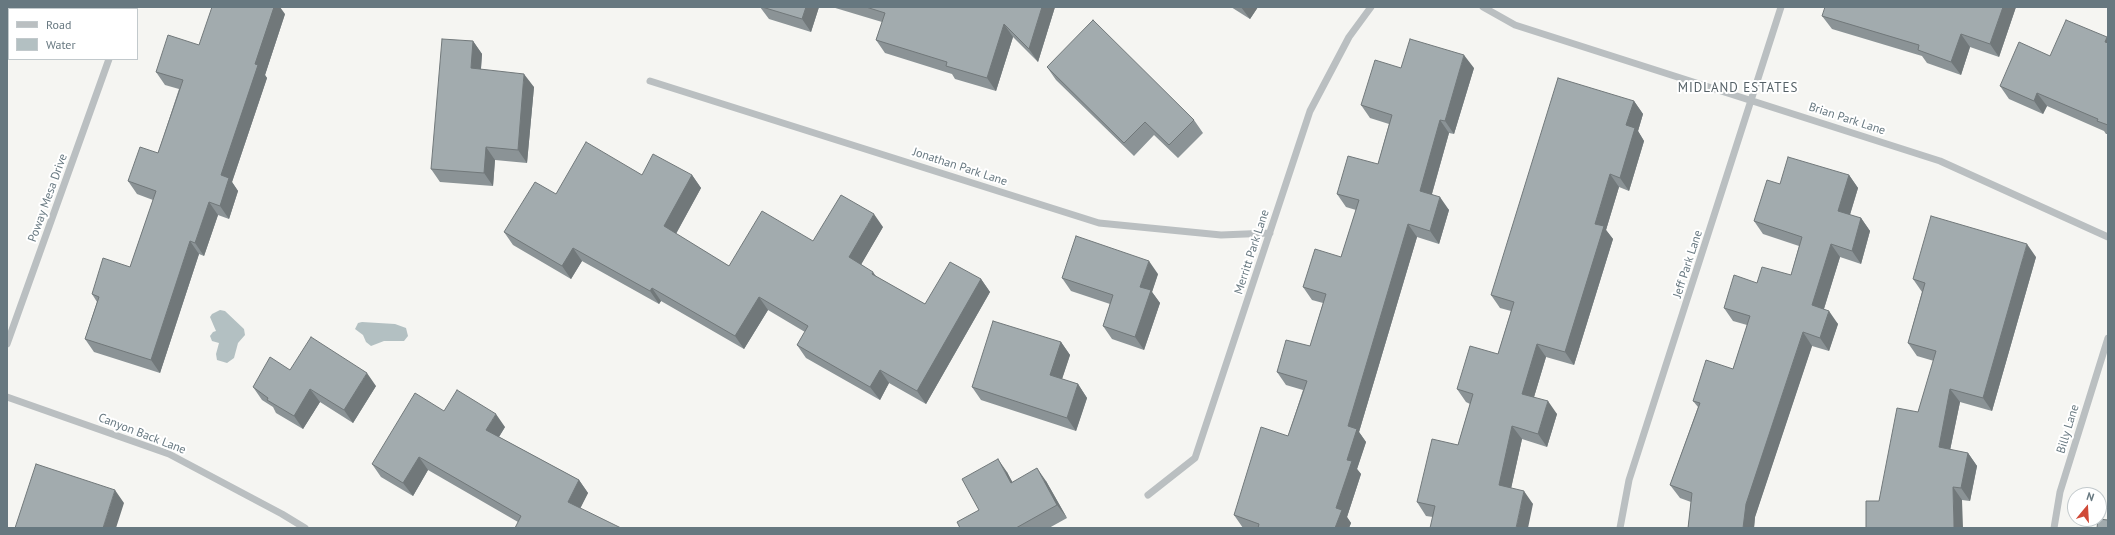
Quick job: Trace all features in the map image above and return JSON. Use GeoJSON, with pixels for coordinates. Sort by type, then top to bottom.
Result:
{"type":"FeatureCollection","features":[{"type":"Feature","properties":{"kind":"street","name":"Merritt Park Lane"},"geometry":{"type":"LineString","coordinates":[[1148,495],[1195,458],[1310,111],[1349,37],[1370,7]]}},
{"type":"Feature","properties":{"kind":"street","name":"Brian Park Lane"},"geometry":{"type":"LineString","coordinates":[[1483,7],[1515,25],[1940,161],[2108,237]]}},
{"type":"Feature","properties":{"kind":"street","name":"Jeff Park Lane"},"geometry":{"type":"LineString","coordinates":[[1620,528],[1629,480],[1781,7]]}},
{"type":"Feature","properties":{"kind":"street","name":"Poway Mesa Drive"},"geometry":{"type":"LineString","coordinates":[[7,344],[109,60]]}},
{"type":"Feature","properties":{"kind":"street","name":"Jonathan Park Lane"},"geometry":{"type":"LineString","coordinates":[[650,81],[1100,223],[1220,235],[1270,233]]}},
{"type":"Feature","properties":{"kind":"street","name":"Billy Lane"},"geometry":{"type":"LineString","coordinates":[[2054,528],[2060,492],[2108,338]]}},
{"type":"Feature","properties":{"kind":"street","name":"Canyon Back Lane"},"geometry":{"type":"LineString","coordinates":[[7,397],[169,454],[282,514],[305,528]]}},
{"type":"Feature","properties":{"kind":"water"},"geometry":{"type":"Polygon","coordinates":[[[220,310],[225,311],[244,329],[245,335],[238,343],[234,358],[227,363],[217,360],[216,354],[219,343],[212,341],[210,336],[216,331],[210,317],[212,314],[220,310]]]}},
{"type":"Feature","properties":{"kind":"water"},"geometry":{"type":"Polygon","coordinates":[[[358,323],[395,324],[406,328],[408,336],[404,341],[384,341],[371,346],[366,342],[363,335],[355,329],[358,323]]]}},
{"type":"Feature","properties":{"kind":"building"},"geometry":{"type":"Polygon","coordinates":[[[212,7],[274,7],[255,64],[258,65],[221,175],[229,178],[220,206],[209,202],[195,243],[190,241],[151,360],[85,339],[99,297],[92,294],[103,258],[130,267],[156,191],[128,181],[140,147],[158,153],[183,80],[156,72],[168,35],[199,45],[212,7]]]}},
{"type":"Feature","properties":{"kind":"building"},"geometry":{"type":"Polygon","coordinates":[[[762,7],[806,7],[802,19],[762,7]]]}},
{"type":"Feature","properties":{"kind":"building"},"geometry":{"type":"Polygon","coordinates":[[[866,7],[1042,7],[1029,49],[1004,24],[987,78],[946,66],[947,62],[876,40],[885,13],[866,7]]]}},
{"type":"Feature","properties":{"kind":"building"},"geometry":{"type":"Polygon","coordinates":[[[1825,7],[2003,7],[1990,44],[1961,34],[1951,62],[1918,50],[1919,45],[1822,16],[1825,7]]]}},
{"type":"Feature","properties":{"kind":"building"},"geometry":{"type":"Polygon","coordinates":[[[1093,20],[1194,120],[1169,145],[1145,122],[1124,143],[1047,67],[1093,20]]]}},
{"type":"Feature","properties":{"kind":"building"},"geometry":{"type":"Polygon","coordinates":[[[2066,20],[2107,37],[2105,42],[2108,43],[2108,125],[2097,121],[2098,119],[2037,93],[2034,101],[2000,86],[2019,42],[2050,56],[2066,20]]]}},
{"type":"Feature","properties":{"kind":"building"},"geometry":{"type":"Polygon","coordinates":[[[442,39],[473,41],[471,68],[524,74],[518,150],[486,147],[484,173],[431,169],[442,39]]]}},
{"type":"Feature","properties":{"kind":"building"},"geometry":{"type":"Polygon","coordinates":[[[1410,39],[1464,55],[1445,121],[1440,120],[1420,191],[1440,197],[1430,231],[1408,224],[1348,426],[1357,429],[1347,460],[1352,461],[1336,508],[1342,510],[1335,528],[1258,528],[1259,524],[1234,515],[1261,427],[1288,436],[1307,381],[1277,372],[1286,340],[1310,346],[1326,294],[1303,287],[1315,249],[1341,257],[1359,200],[1337,194],[1348,156],[1378,164],[1392,115],[1361,105],[1375,60],[1401,68],[1410,39]]]}},
{"type":"Feature","properties":{"kind":"building"},"geometry":{"type":"Polygon","coordinates":[[[1558,78],[1634,101],[1626,125],[1635,128],[1620,178],[1610,174],[1595,224],[1604,226],[1565,352],[1537,344],[1522,394],[1548,401],[1538,434],[1512,426],[1499,485],[1524,491],[1516,528],[1430,528],[1435,506],[1417,502],[1432,439],[1458,445],[1473,394],[1457,389],[1470,346],[1498,354],[1514,302],[1491,295],[1558,78]]]}},
{"type":"Feature","properties":{"kind":"building"},"geometry":{"type":"Polygon","coordinates":[[[586,142],[642,175],[653,154],[692,175],[664,226],[729,266],[762,211],[813,241],[841,195],[874,214],[849,257],[873,272],[872,274],[925,304],[950,262],[981,279],[917,391],[880,370],[870,387],[797,345],[808,326],[759,297],[735,336],[652,288],[650,291],[573,248],[562,266],[504,232],[535,182],[556,194],[586,142]]]}},
{"type":"Feature","properties":{"kind":"building"},"geometry":{"type":"Polygon","coordinates":[[[1788,157],[1849,175],[1838,211],[1861,218],[1852,251],[1831,244],[1812,305],[1829,311],[1820,338],[1803,332],[1746,504],[1743,528],[1688,528],[1692,493],[1670,485],[1700,403],[1693,401],[1706,360],[1733,369],[1750,316],[1724,308],[1734,275],[1757,283],[1762,267],[1791,275],[1802,237],[1754,221],[1767,180],[1780,184],[1788,157]]]}},
{"type":"Feature","properties":{"kind":"building"},"geometry":{"type":"Polygon","coordinates":[[[1931,216],[2027,244],[1983,398],[1950,389],[1939,447],[1968,453],[1961,488],[1953,487],[1954,528],[1866,528],[1866,501],[1879,501],[1897,408],[1918,412],[1936,351],[1908,343],[1925,283],[1913,279],[1931,216]]]}},
{"type":"Feature","properties":{"kind":"building"},"geometry":{"type":"Polygon","coordinates":[[[1076,236],[1149,261],[1140,287],[1151,290],[1135,337],[1103,326],[1113,295],[1062,278],[1076,236]]]}},
{"type":"Feature","properties":{"kind":"building"},"geometry":{"type":"Polygon","coordinates":[[[993,321],[1061,342],[1050,375],[1078,384],[1067,418],[972,387],[993,321]]]}},
{"type":"Feature","properties":{"kind":"building"},"geometry":{"type":"Polygon","coordinates":[[[311,337],[367,373],[344,410],[310,389],[294,416],[267,400],[268,398],[253,387],[270,357],[290,370],[311,337]]]}},
{"type":"Feature","properties":{"kind":"building"},"geometry":{"type":"Polygon","coordinates":[[[457,390],[496,414],[486,430],[579,480],[568,502],[621,528],[515,528],[521,516],[419,457],[403,483],[372,464],[415,393],[444,411],[457,390]]]}},
{"type":"Feature","properties":{"kind":"building"},"geometry":{"type":"Polygon","coordinates":[[[998,459],[1011,483],[1037,468],[1057,505],[1016,528],[960,528],[957,522],[979,510],[962,479],[998,459]]]}},
{"type":"Feature","properties":{"kind":"building"},"geometry":{"type":"Polygon","coordinates":[[[36,464],[115,490],[103,528],[15,528],[36,464]]]}},
{"type":"Feature","properties":{"kind":"building"},"geometry":{"type":"Polygon","coordinates":[[[2108,520],[2108,528],[2097,528],[2107,527],[2108,520]]]}},
{"type":"Feature","properties":{"kind":"district","name":"MIDLAND ESTATES"},"geometry":{"type":"Point","coordinates":[1738,88]}}]}
